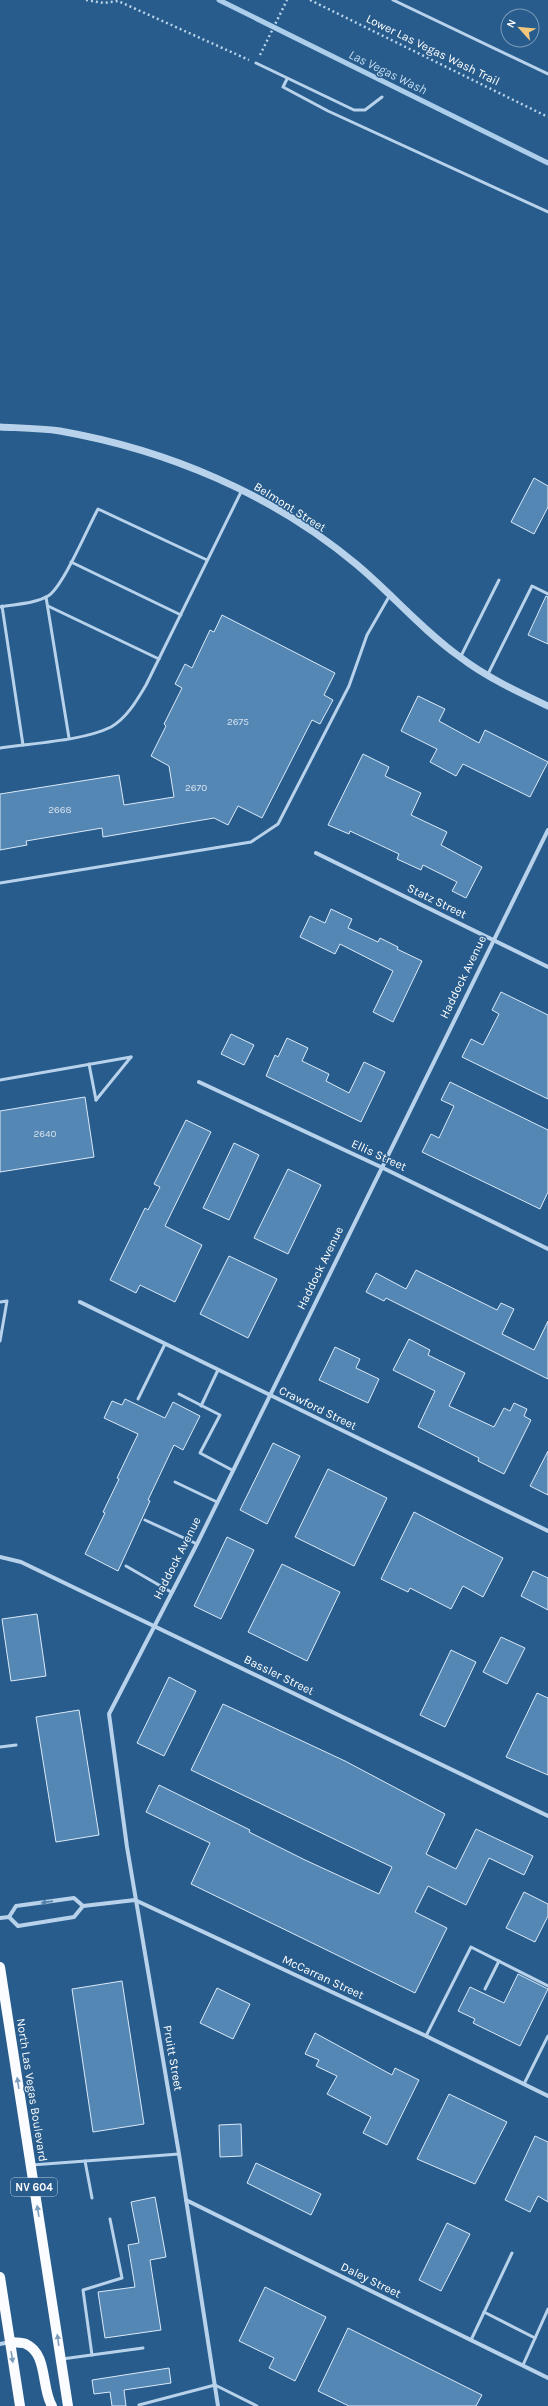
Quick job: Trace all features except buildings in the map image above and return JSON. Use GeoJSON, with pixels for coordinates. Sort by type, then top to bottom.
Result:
{"type":"FeatureCollection","features":[{"type":"Feature","properties":{"kind":"main road","name":"North Las Vegas Boulevard"},"geometry":{"type":"LineString","coordinates":[[0,1967],[68,2406]]}},
{"type":"Feature","properties":{"kind":"main road"},"geometry":{"type":"LineString","coordinates":[[0,2277],[5,2343],[20,2406]]}},
{"type":"Feature","properties":{"kind":"main road"},"geometry":{"type":"LineString","coordinates":[[5,2343],[26,2344],[40,2359],[48,2399],[52,2406]]}},
{"type":"Feature","properties":{"kind":"street","name":"Belmont Street"},"geometry":{"type":"LineString","coordinates":[[0,427],[58,431],[123,444],[184,464],[242,490],[300,523],[356,564],[460,658],[548,706]]}},
{"type":"Feature","properties":{"kind":"street","name":"Haddock Avenue"},"geometry":{"type":"LineString","coordinates":[[109,1714],[217,1502],[548,830]]}},
{"type":"Feature","properties":{"kind":"street","name":"Statz Street"},"geometry":{"type":"LineString","coordinates":[[316,853],[548,967]]}},
{"type":"Feature","properties":{"kind":"street","name":"Ellis Street"},"geometry":{"type":"LineString","coordinates":[[199,1082],[381,1167],[548,1249]]}},
{"type":"Feature","properties":{"kind":"street","name":"Crawford Street"},"geometry":{"type":"LineString","coordinates":[[80,1302],[548,1531]]}},
{"type":"Feature","properties":{"kind":"street","name":"Bassler Street"},"geometry":{"type":"LineString","coordinates":[[0,1556],[21,1562],[154,1625],[548,1816]]}},
{"type":"Feature","properties":{"kind":"street","name":"Pruitt Street"},"geometry":{"type":"LineString","coordinates":[[109,1714],[135,1900],[179,2154],[218,2406]]}},
{"type":"Feature","properties":{"kind":"street"},"geometry":{"type":"LineString","coordinates":[[9,1917],[16,1906],[74,1898],[83,1906]]}},
{"type":"Feature","properties":{"kind":"street"},"geometry":{"type":"LineString","coordinates":[[9,1917],[18,1926],[74,1916],[83,1906],[135,1900]]}},
{"type":"Feature","properties":{"kind":"street","name":"McCarran Street"},"geometry":{"type":"LineString","coordinates":[[135,1900],[426,2036],[548,2096]]}},
{"type":"Feature","properties":{"kind":"street"},"geometry":{"type":"LineString","coordinates":[[0,1918],[9,1917]]}},
{"type":"Feature","properties":{"kind":"street","name":"Daley Street"},"geometry":{"type":"LineString","coordinates":[[186,2200],[548,2378]]}},
{"type":"Feature","properties":{"kind":"lane"},"geometry":{"type":"LineString","coordinates":[[393,0],[548,74]]}},
{"type":"Feature","properties":{"kind":"lane"},"geometry":{"type":"LineString","coordinates":[[256,63],[354,110],[365,110],[382,97]]}},
{"type":"Feature","properties":{"kind":"lane"},"geometry":{"type":"LineString","coordinates":[[287,78],[283,87],[328,111],[548,212]]}},
{"type":"Feature","properties":{"kind":"lane"},"geometry":{"type":"LineString","coordinates":[[0,748],[88,735],[112,726],[131,709],[159,659],[242,490]]}},
{"type":"Feature","properties":{"kind":"lane"},"geometry":{"type":"LineString","coordinates":[[23,745],[1,607],[33,602],[46,597],[62,580],[98,509],[208,560]]}},
{"type":"Feature","properties":{"kind":"lane"},"geometry":{"type":"LineString","coordinates":[[71,562],[181,615]]}},
{"type":"Feature","properties":{"kind":"lane"},"geometry":{"type":"LineString","coordinates":[[460,658],[499,580]]}},
{"type":"Feature","properties":{"kind":"lane"},"geometry":{"type":"LineString","coordinates":[[488,674],[532,586],[548,594]]}},
{"type":"Feature","properties":{"kind":"lane"},"geometry":{"type":"LineString","coordinates":[[0,883],[251,842],[278,824],[349,686],[367,635],[390,594]]}},
{"type":"Feature","properties":{"kind":"lane"},"geometry":{"type":"LineString","coordinates":[[46,597],[69,738]]}},
{"type":"Feature","properties":{"kind":"lane"},"geometry":{"type":"LineString","coordinates":[[48,606],[159,659]]}},
{"type":"Feature","properties":{"kind":"lane"},"geometry":{"type":"LineString","coordinates":[[0,1080],[89,1064],[117,1060],[131,1057],[96,1100],[89,1064]]}},
{"type":"Feature","properties":{"kind":"lane"},"geometry":{"type":"LineString","coordinates":[[0,1302],[7,1301],[0,1341]]}},
{"type":"Feature","properties":{"kind":"lane"},"geometry":{"type":"LineString","coordinates":[[138,1399],[165,1344]]}},
{"type":"Feature","properties":{"kind":"lane"},"geometry":{"type":"LineString","coordinates":[[201,1406],[218,1370]]}},
{"type":"Feature","properties":{"kind":"lane"},"geometry":{"type":"LineString","coordinates":[[179,1394],[220,1415],[200,1453],[232,1470]]}},
{"type":"Feature","properties":{"kind":"lane"},"geometry":{"type":"LineString","coordinates":[[175,1482],[217,1502]]}},
{"type":"Feature","properties":{"kind":"lane"},"geometry":{"type":"LineString","coordinates":[[145,1520],[196,1544]]}},
{"type":"Feature","properties":{"kind":"lane"},"geometry":{"type":"LineString","coordinates":[[126,1566],[171,1592]]}},
{"type":"Feature","properties":{"kind":"lane"},"geometry":{"type":"LineString","coordinates":[[0,1747],[16,1745]]}},
{"type":"Feature","properties":{"kind":"lane"},"geometry":{"type":"LineString","coordinates":[[426,2036],[471,1947],[548,1986]]}},
{"type":"Feature","properties":{"kind":"lane"},"geometry":{"type":"LineString","coordinates":[[485,1989],[498,1961]]}},
{"type":"Feature","properties":{"kind":"lane"},"geometry":{"type":"LineString","coordinates":[[524,2084],[548,2036]]}},
{"type":"Feature","properties":{"kind":"lane"},"geometry":{"type":"LineString","coordinates":[[30,2165],[179,2154]]}},
{"type":"Feature","properties":{"kind":"lane"},"geometry":{"type":"LineString","coordinates":[[85,2161],[92,2198]]}},
{"type":"Feature","properties":{"kind":"lane"},"geometry":{"type":"LineString","coordinates":[[92,2355],[83,2290],[122,2278],[110,2219]]}},
{"type":"Feature","properties":{"kind":"lane"},"geometry":{"type":"LineString","coordinates":[[471,2340],[512,2253]]}},
{"type":"Feature","properties":{"kind":"lane"},"geometry":{"type":"LineString","coordinates":[[523,2366],[548,2309]]}},
{"type":"Feature","properties":{"kind":"lane"},"geometry":{"type":"LineString","coordinates":[[484,2312],[535,2338]]}},
{"type":"Feature","properties":{"kind":"lane"},"geometry":{"type":"LineString","coordinates":[[61,2359],[143,2348]]}},
{"type":"Feature","properties":{"kind":"lane"},"geometry":{"type":"LineString","coordinates":[[139,2405],[215,2386],[257,2406]]}},
{"type":"Feature","properties":{"kind":"path"},"geometry":{"type":"LineString","coordinates":[[86,0],[104,3],[117,1],[143,10],[256,63],[287,0]]}},
{"type":"Feature","properties":{"kind":"path","name":"Lower Las Vegas Wash Trail"},"geometry":{"type":"LineString","coordinates":[[310,0],[548,117]]}},
{"type":"Feature","properties":{"kind":"waterway","name":"Las Vegas Wash"},"geometry":{"type":"LineString","coordinates":[[219,0],[548,163]]}}]}
